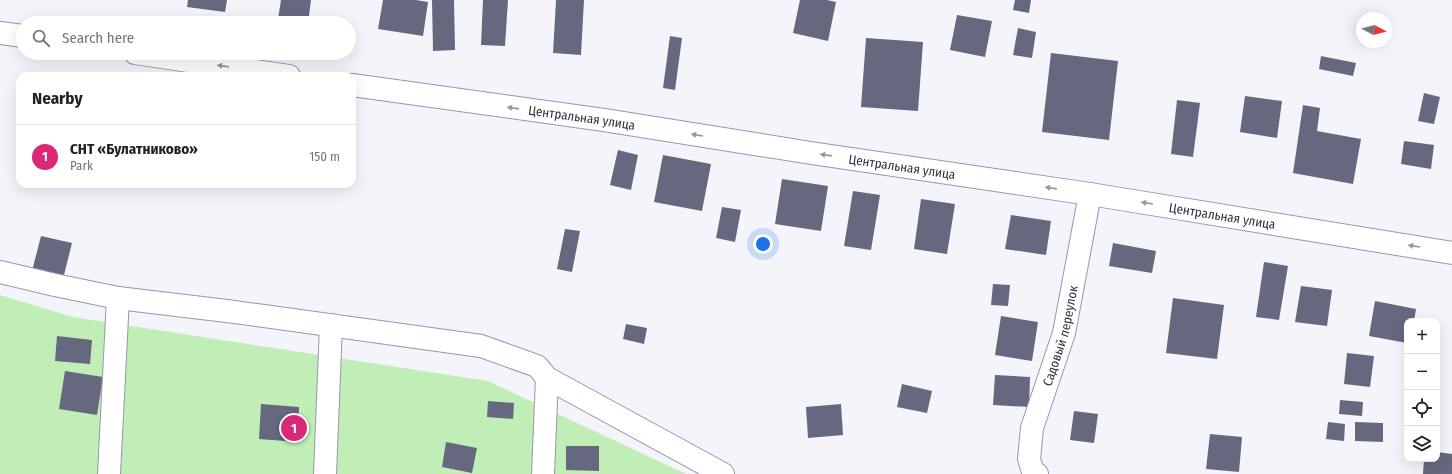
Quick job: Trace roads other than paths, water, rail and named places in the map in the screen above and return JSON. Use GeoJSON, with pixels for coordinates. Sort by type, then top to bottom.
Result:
{"type":"FeatureCollection","features":[{"type":"Feature","properties":{"kind":"street"},"geometry":{"type":"LineString","coordinates":[[0,33],[16,35]]}},
{"type":"Feature","properties":{"kind":"street"},"geometry":{"type":"LineString","coordinates":[[182,60],[262,72]]}},
{"type":"Feature","properties":{"kind":"street","name":"Центральная улица"},"geometry":{"type":"LineString","coordinates":[[356,86],[604,120],[811,153],[1090,194],[1452,253]]}},
{"type":"Feature","properties":{"kind":"street","name":"Садовый переулок"},"geometry":{"type":"LineString","coordinates":[[1037,474],[1033,472],[1029,459],[1032,428],[1064,333],[1090,194]]}},
{"type":"Feature","properties":{"kind":"street"},"geometry":{"type":"LineString","coordinates":[[0,272],[118,298],[227,310],[481,346],[537,366],[548,378],[723,474]]}},
{"type":"Feature","properties":{"kind":"street"},"geometry":{"type":"LineString","coordinates":[[110,474],[118,298]]}},
{"type":"Feature","properties":{"kind":"street"},"geometry":{"type":"LineString","coordinates":[[325,474],[331,325]]}},
{"type":"Feature","properties":{"kind":"street"},"geometry":{"type":"LineString","coordinates":[[543,474],[548,378]]}},
{"type":"Feature","properties":{"kind":"place","name":"СНТ «Булатниково»"},"geometry":{"type":"Point","coordinates":[294,428]}}]}
